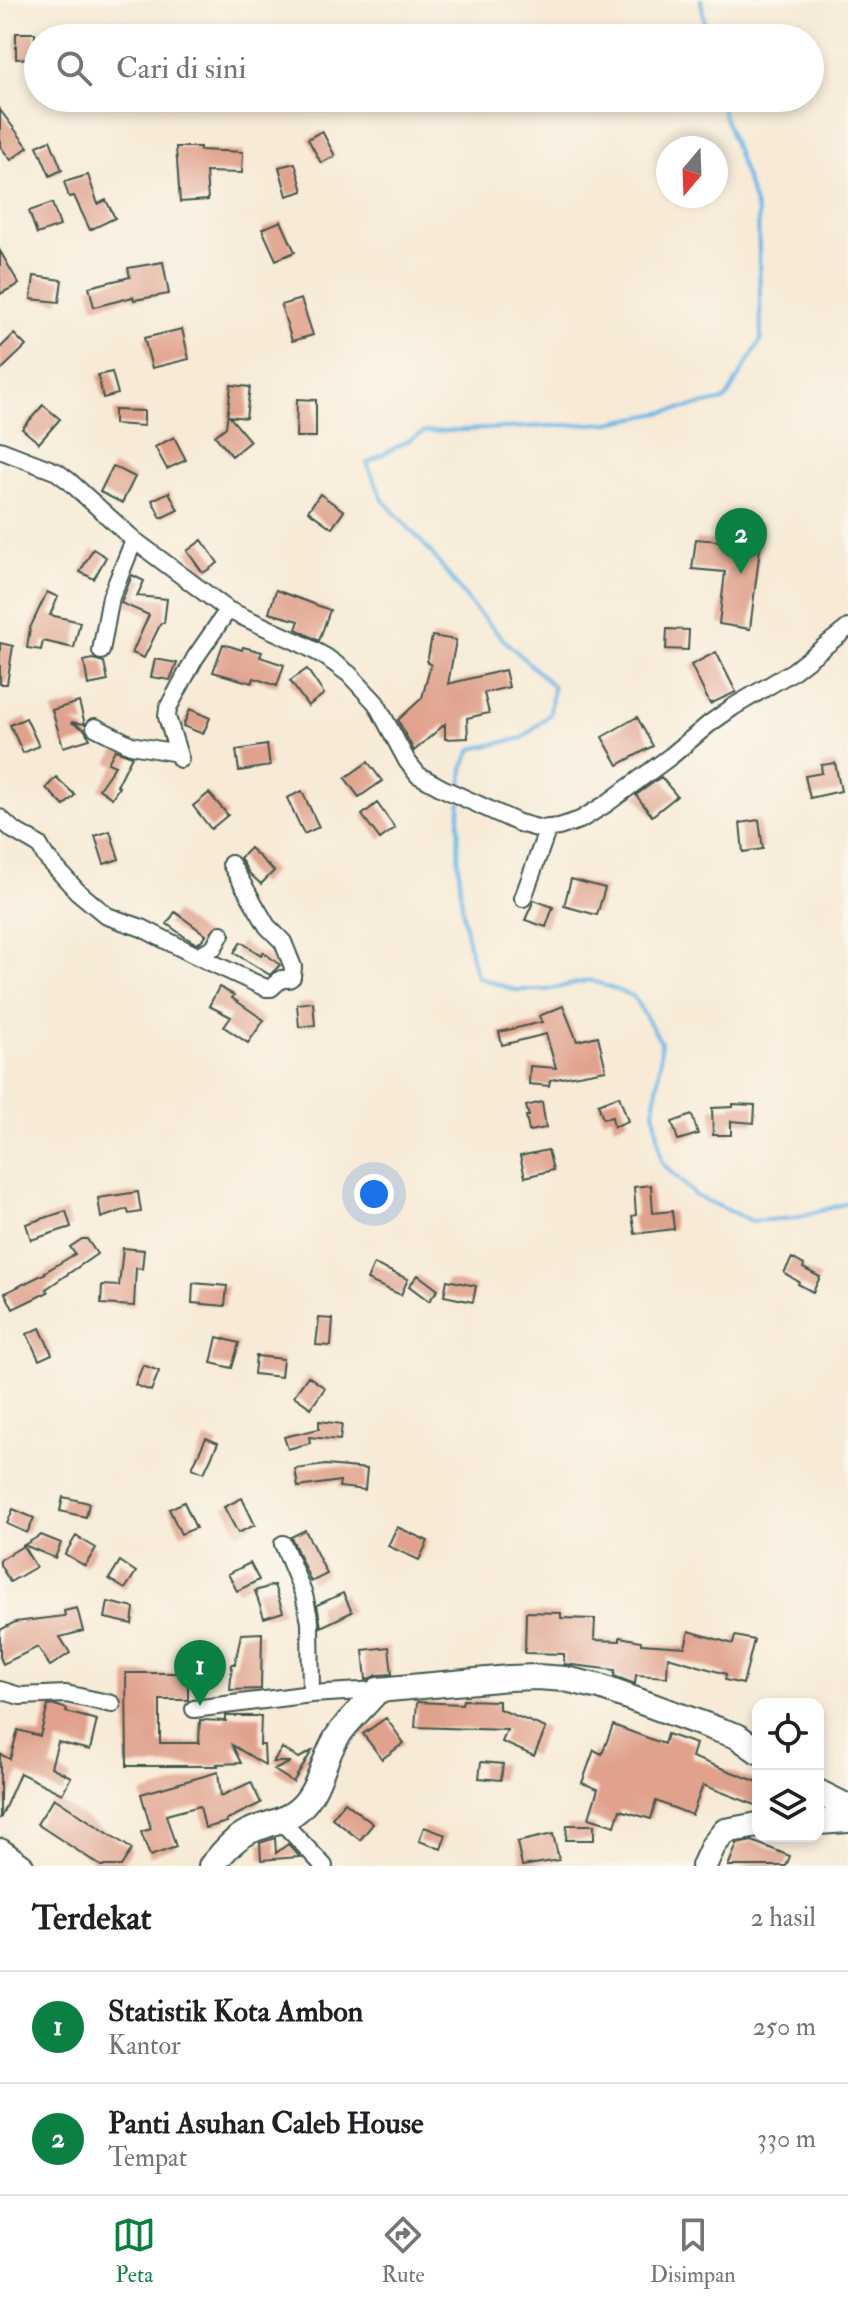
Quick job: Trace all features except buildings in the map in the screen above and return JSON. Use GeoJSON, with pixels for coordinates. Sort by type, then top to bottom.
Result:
{"type":"FeatureCollection","features":[{"type":"Feature","properties":{"kind":"street"},"geometry":{"type":"LineString","coordinates":[[0,450],[57,472],[134,540],[228,610],[302,644],[349,674],[376,703],[407,761],[418,775],[519,823],[541,829],[580,820],[606,804],[709,724],[792,672],[848,628]]}},
{"type":"Feature","properties":{"kind":"street"},"geometry":{"type":"LineString","coordinates":[[101,651],[111,597],[134,540]]}},
{"type":"Feature","properties":{"kind":"street"},"geometry":{"type":"LineString","coordinates":[[95,727],[131,745],[179,756],[167,717],[168,708],[195,658],[228,610]]}},
{"type":"Feature","properties":{"kind":"street"},"geometry":{"type":"LineString","coordinates":[[0,818],[13,830],[39,845],[77,891],[107,916],[142,928],[271,988],[281,979],[289,979],[293,967],[283,942],[267,926],[231,864]]}},
{"type":"Feature","properties":{"kind":"street"},"geometry":{"type":"LineString","coordinates":[[523,898],[548,828]]}},
{"type":"Feature","properties":{"kind":"street"},"geometry":{"type":"LineString","coordinates":[[197,956],[214,947],[221,934]]}},
{"type":"Feature","properties":{"kind":"street"},"geometry":{"type":"LineString","coordinates":[[283,1544],[304,1595],[310,1622],[311,1694]]}},
{"type":"Feature","properties":{"kind":"street"},"geometry":{"type":"LineString","coordinates":[[194,1709],[311,1694],[537,1677],[565,1679],[600,1687],[737,1736],[752,1747]]}},
{"type":"Feature","properties":{"kind":"street"},"geometry":{"type":"LineString","coordinates":[[0,1690],[20,1696],[66,1694],[112,1704]]}},
{"type":"Feature","properties":{"kind":"street"},"geometry":{"type":"LineString","coordinates":[[211,1866],[233,1842],[303,1806],[336,1738],[378,1690]]}},
{"type":"Feature","properties":{"kind":"street"},"geometry":{"type":"LineString","coordinates":[[824,1795],[848,1807]]}},
{"type":"Feature","properties":{"kind":"street"},"geometry":{"type":"LineString","coordinates":[[280,1820],[324,1866]]}},
{"type":"Feature","properties":{"kind":"street"},"geometry":{"type":"LineString","coordinates":[[824,1822],[848,1820]]}},
{"type":"Feature","properties":{"kind":"street"},"geometry":{"type":"LineString","coordinates":[[704,1866],[713,1846],[725,1831],[752,1826]]}},
{"type":"Feature","properties":{"kind":"street"},"geometry":{"type":"LineString","coordinates":[[0,1851],[21,1866]]}},
{"type":"Feature","properties":{"kind":"waterway"},"geometry":{"type":"LineString","coordinates":[[701,0],[705,24]]}},
{"type":"Feature","properties":{"kind":"waterway"},"geometry":{"type":"LineString","coordinates":[[461,791],[463,768],[472,749],[523,738],[550,714],[553,686],[473,607],[430,551],[383,500],[367,463],[424,432],[610,423],[725,400],[761,340],[758,213],[723,112]]}},
{"type":"Feature","properties":{"kind":"waterway"},"geometry":{"type":"LineString","coordinates":[[460,803],[460,891],[466,934],[477,977],[515,990],[547,990],[590,980],[633,996],[661,1042],[654,1111],[662,1163],[696,1196],[752,1221],[795,1218],[848,1203]]}},
{"type":"Feature","properties":{"kind":"place","name":"Panti Asuhan Caleb House"},"geometry":{"type":"Point","coordinates":[741,574]}},
{"type":"Feature","properties":{"kind":"place","name":"Statistik Kota Ambon"},"geometry":{"type":"Point","coordinates":[200,1706]}}]}
